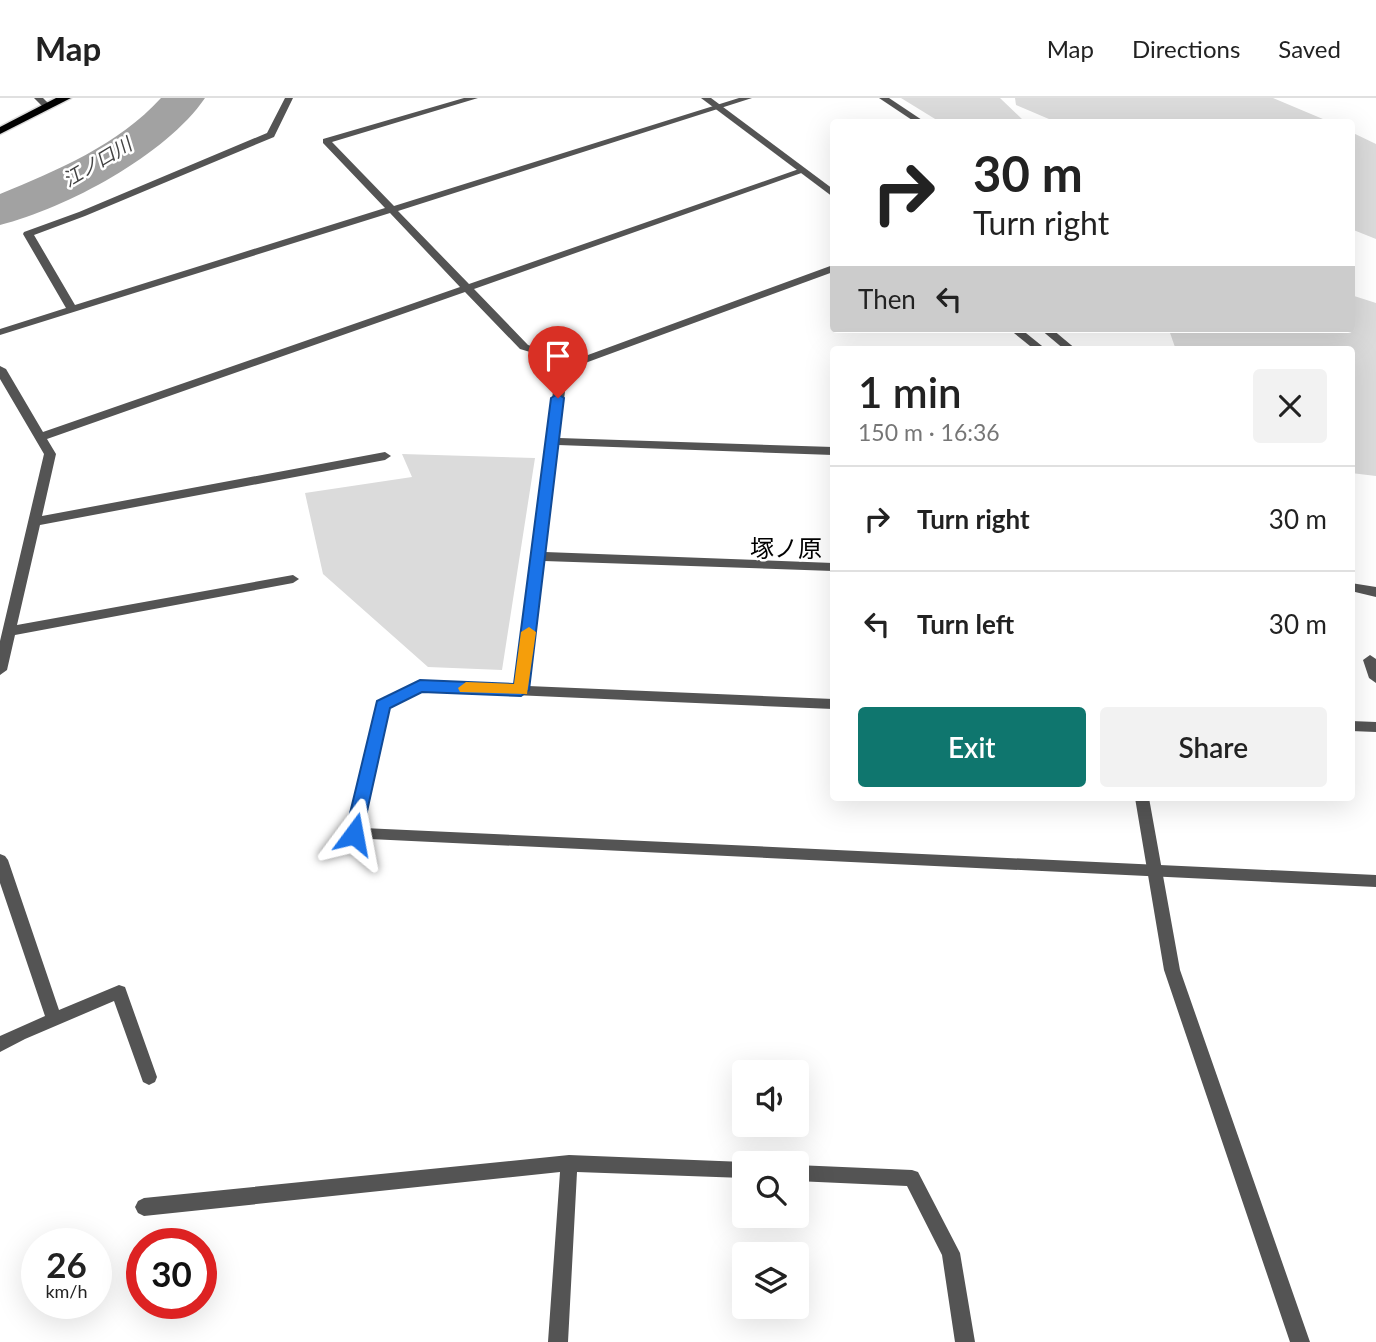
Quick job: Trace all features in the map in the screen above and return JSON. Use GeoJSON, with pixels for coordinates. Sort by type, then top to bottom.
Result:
{"type":"FeatureCollection","features":[{"type":"Feature","properties":{"kind":"main road"},"geometry":{"type":"LineString","coordinates":[[0,131],[65,98]]}},
{"type":"Feature","properties":{"kind":"street"},"geometry":{"type":"LineString","coordinates":[[38,98],[48,107]]}},
{"type":"Feature","properties":{"kind":"street"},"geometry":{"type":"LineString","coordinates":[[72,310],[28,234],[271,135],[289,98]]}},
{"type":"Feature","properties":{"kind":"street"},"geometry":{"type":"LineString","coordinates":[[474,98],[326,141],[524,347],[577,363],[830,269]]}},
{"type":"Feature","properties":{"kind":"street"},"geometry":{"type":"LineString","coordinates":[[705,98],[830,192]]}},
{"type":"Feature","properties":{"kind":"street"},"geometry":{"type":"LineString","coordinates":[[0,332],[748,98]]}},
{"type":"Feature","properties":{"kind":"street"},"geometry":{"type":"LineString","coordinates":[[883,98],[915,119]]}},
{"type":"Feature","properties":{"kind":"street"},"geometry":{"type":"LineString","coordinates":[[40,437],[802,171]]}},
{"type":"Feature","properties":{"kind":"street"},"geometry":{"type":"LineString","coordinates":[[1019,333],[1037,346]]}},
{"type":"Feature","properties":{"kind":"street"},"geometry":{"type":"LineString","coordinates":[[1050,333],[1067,346]]}},
{"type":"Feature","properties":{"kind":"street"},"geometry":{"type":"LineString","coordinates":[[0,369],[50,454],[0,670]]}},
{"type":"Feature","properties":{"kind":"street"},"geometry":{"type":"LineString","coordinates":[[521,690],[561,376]]}},
{"type":"Feature","properties":{"kind":"street"},"geometry":{"type":"LineString","coordinates":[[553,441],[830,451]]}},
{"type":"Feature","properties":{"kind":"street"},"geometry":{"type":"LineString","coordinates":[[34,522],[385,456]]}},
{"type":"Feature","properties":{"kind":"street"},"geometry":{"type":"LineString","coordinates":[[538,556],[830,567]]}},
{"type":"Feature","properties":{"kind":"street"},"geometry":{"type":"LineString","coordinates":[[9,631],[293,579]]}},
{"type":"Feature","properties":{"kind":"street"},"geometry":{"type":"LineString","coordinates":[[1355,588],[1376,593]]}},
{"type":"Feature","properties":{"kind":"street"},"geometry":{"type":"LineString","coordinates":[[1370,660],[1376,678]]}},
{"type":"Feature","properties":{"kind":"street"},"geometry":{"type":"LineString","coordinates":[[830,704],[420,686],[383,705],[354,834],[1376,881]]}},
{"type":"Feature","properties":{"kind":"street"},"geometry":{"type":"LineString","coordinates":[[1355,726],[1376,727]]}},
{"type":"Feature","properties":{"kind":"street"},"geometry":{"type":"LineString","coordinates":[[1142,801],[1171,970],[1300,1342]]}},
{"type":"Feature","properties":{"kind":"street"},"geometry":{"type":"LineString","coordinates":[[0,860],[54,1019]]}},
{"type":"Feature","properties":{"kind":"street"},"geometry":{"type":"LineString","coordinates":[[0,1045],[118,992],[149,1077]]}},
{"type":"Feature","properties":{"kind":"street"},"geometry":{"type":"LineString","coordinates":[[144,1207],[569,1163],[732,1170]]}},
{"type":"Feature","properties":{"kind":"street"},"geometry":{"type":"LineString","coordinates":[[558,1342],[569,1163]]}},
{"type":"Feature","properties":{"kind":"street"},"geometry":{"type":"LineString","coordinates":[[809,1174],[912,1178],[951,1253],[965,1342]]}},
{"type":"Feature","properties":{"kind":"shaded area"},"geometry":{"type":"Polygon","coordinates":[[[901,98],[1000,98],[1022,119],[935,119],[901,98]]]}},
{"type":"Feature","properties":{"kind":"shaded area"},"geometry":{"type":"Polygon","coordinates":[[[1015,98],[1273,98],[1323,119],[1049,119],[1016,105],[1015,98]]]}},
{"type":"Feature","properties":{"kind":"shaded area"},"geometry":{"type":"Polygon","coordinates":[[[1355,134],[1376,144],[1376,239],[1355,231],[1355,134]]]}},
{"type":"Feature","properties":{"kind":"shaded area"},"geometry":{"type":"Polygon","coordinates":[[[1355,296],[1376,303],[1376,476],[1355,473],[1355,346],[1175,346],[1170,333],[1355,333],[1355,296]]]}},
{"type":"Feature","properties":{"kind":"shaded area"},"geometry":{"type":"Polygon","coordinates":[[[402,454],[535,458],[502,670],[428,667],[323,574],[305,493],[412,477],[402,454]]]}},
{"type":"Feature","properties":{"kind":"waterway","name":"江ノ口川"},"geometry":{"type":"LineString","coordinates":[[0,211],[75,178],[123,151],[146,136],[184,98]]}},
{"type":"Feature","properties":{"kind":"slow traffic"},"geometry":{"type":"LineString","coordinates":[[466,688],[521,690],[529,632]]}},
{"type":"Feature","properties":{"kind":"district","name":"塚ノ原"},"geometry":{"type":"Point","coordinates":[786,549]}},
{"type":"Feature","properties":{"kind":"route"},"geometry":{"type":"LineString","coordinates":[[354,834],[383,705],[420,686],[521,690],[558,398]]}}]}
